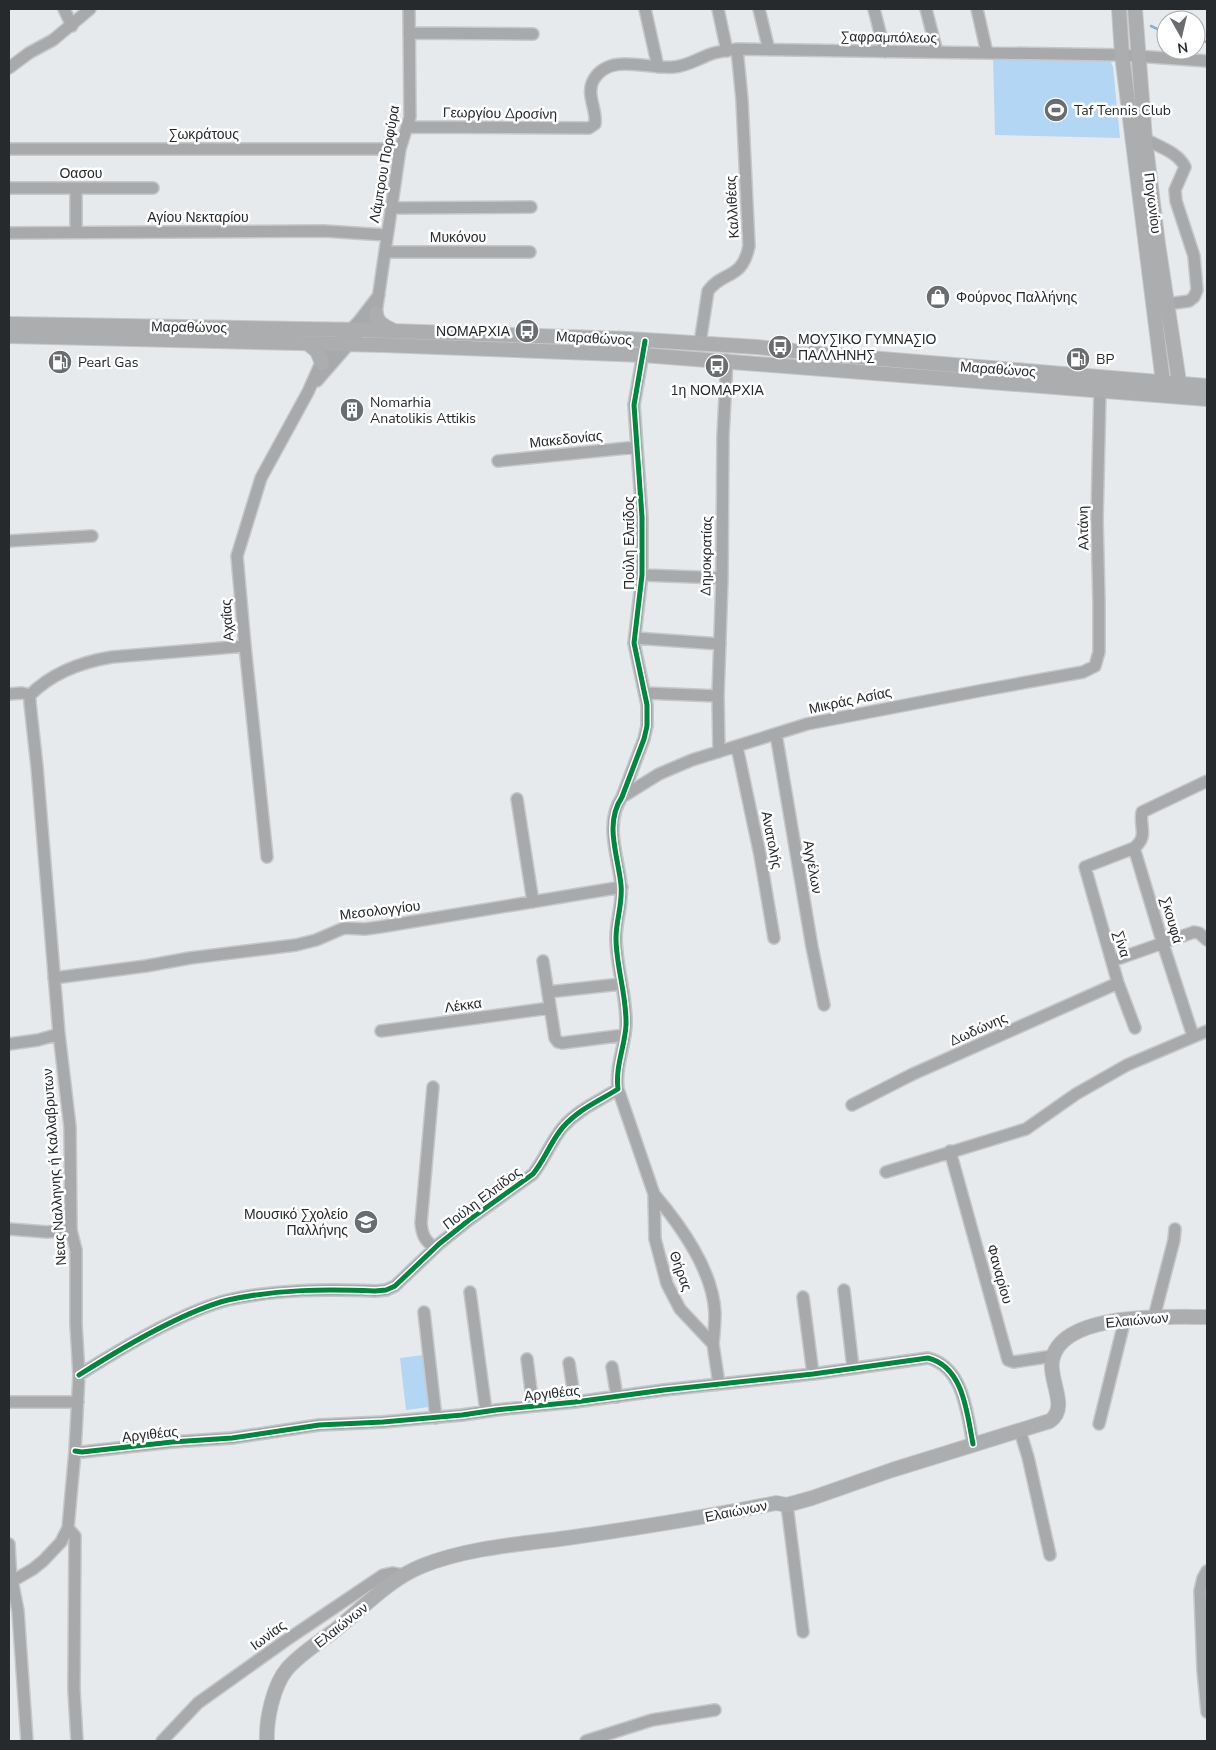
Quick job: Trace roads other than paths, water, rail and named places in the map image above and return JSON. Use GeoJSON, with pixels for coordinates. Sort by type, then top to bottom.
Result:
{"type":"FeatureCollection","features":[{"type":"Feature","properties":{"kind":"main road","name":"Πογωνίου"},"geometry":{"type":"LineString","coordinates":[[1120,9],[1122,55],[1160,351],[1163,389]]}},
{"type":"Feature","properties":{"kind":"main road","name":"Πογωνίου"},"geometry":{"type":"LineString","coordinates":[[1135,9],[1145,139],[1179,390]]}},
{"type":"Feature","properties":{"kind":"main road"},"geometry":{"type":"LineString","coordinates":[[376,313],[376,318],[381,324],[394,331]]}},
{"type":"Feature","properties":{"kind":"main road","name":"Μαραθώνος"},"geometry":{"type":"LineString","coordinates":[[9,324],[349,337],[727,360],[1100,390],[1179,390],[1207,386]]}},
{"type":"Feature","properties":{"kind":"main road","name":"Μαραθώνος"},"geometry":{"type":"LineString","coordinates":[[9,336],[307,343],[394,331],[645,340],[1137,380],[1163,389]]}},
{"type":"Feature","properties":{"kind":"main road"},"geometry":{"type":"LineString","coordinates":[[307,343],[317,351],[322,363]]}},
{"type":"Feature","properties":{"kind":"main road"},"geometry":{"type":"LineString","coordinates":[[1137,380],[1148,376],[1154,370],[1160,351]]}},
{"type":"Feature","properties":{"kind":"main road"},"geometry":{"type":"LineString","coordinates":[[1175,356],[1190,377],[1200,384],[1207,386]]}},
{"type":"Feature","properties":{"kind":"main road","name":"Μαραθώνος"},"geometry":{"type":"LineString","coordinates":[[1179,390],[1207,399]]}},
{"type":"Feature","properties":{"kind":"main road","name":"Ελαιώνων"},"geometry":{"type":"LineString","coordinates":[[267,1741],[267,1728],[272,1702],[287,1670],[309,1650],[403,1575],[421,1566],[440,1559],[477,1551],[655,1525],[776,1503],[787,1505],[812,1498],[892,1470],[1054,1419],[1058,1412],[1059,1404],[1052,1378],[1053,1356],[1062,1344],[1080,1331],[1095,1324],[1154,1317],[1207,1317]]}},
{"type":"Feature","properties":{"kind":"street"},"geometry":{"type":"LineString","coordinates":[[64,9],[72,26]]}},
{"type":"Feature","properties":{"kind":"street"},"geometry":{"type":"LineString","coordinates":[[9,68],[29,53],[53,40],[90,9]]}},
{"type":"Feature","properties":{"kind":"street","name":"Λάμπρου Πορφύρα"},"geometry":{"type":"LineString","coordinates":[[376,313],[400,149],[410,116],[409,9]]}},
{"type":"Feature","properties":{"kind":"street"},"geometry":{"type":"LineString","coordinates":[[645,9],[658,67]]}},
{"type":"Feature","properties":{"kind":"street","name":"Καλλιθέας"},"geometry":{"type":"LineString","coordinates":[[700,343],[708,291],[716,282],[731,275],[740,267],[746,258],[749,246],[742,100],[732,50],[718,9]]}},
{"type":"Feature","properties":{"kind":"street"},"geometry":{"type":"LineString","coordinates":[[759,9],[769,50]]}},
{"type":"Feature","properties":{"kind":"street"},"geometry":{"type":"LineString","coordinates":[[874,9],[885,52]]}},
{"type":"Feature","properties":{"kind":"street"},"geometry":{"type":"LineString","coordinates":[[926,9],[936,52]]}},
{"type":"Feature","properties":{"kind":"street"},"geometry":{"type":"LineString","coordinates":[[977,9],[987,53]]}},
{"type":"Feature","properties":{"kind":"street"},"geometry":{"type":"LineString","coordinates":[[409,33],[533,34]]}},
{"type":"Feature","properties":{"kind":"street","name":"Σαφραμπόλεως"},"geometry":{"type":"LineString","coordinates":[[592,126],[596,119],[590,98],[593,80],[599,72],[615,64],[673,68],[715,52],[732,50],[1139,56]]}},
{"type":"Feature","properties":{"kind":"street"},"geometry":{"type":"LineString","coordinates":[[1139,56],[1207,61]]}},
{"type":"Feature","properties":{"kind":"street","name":"Γεωργίου Δροσίνη"},"geometry":{"type":"LineString","coordinates":[[407,127],[584,129],[592,126]]}},
{"type":"Feature","properties":{"kind":"street"},"geometry":{"type":"LineString","coordinates":[[1145,139],[1173,153],[1181,159],[1185,167],[1175,190],[1176,201],[1194,256],[1197,290],[1194,297],[1189,301],[1167,304]]}},
{"type":"Feature","properties":{"kind":"street","name":"Σωκράτους"},"geometry":{"type":"LineString","coordinates":[[9,149],[400,149]]}},
{"type":"Feature","properties":{"kind":"street","name":"Οασου"},"geometry":{"type":"LineString","coordinates":[[9,188],[153,188]]}},
{"type":"Feature","properties":{"kind":"street"},"geometry":{"type":"LineString","coordinates":[[76,188],[76,232]]}},
{"type":"Feature","properties":{"kind":"street"},"geometry":{"type":"LineString","coordinates":[[391,208],[531,207]]}},
{"type":"Feature","properties":{"kind":"street","name":"Αγίου Νεκταρίου"},"geometry":{"type":"LineString","coordinates":[[9,233],[324,231],[386,236]]}},
{"type":"Feature","properties":{"kind":"street","name":"Μυκόνου"},"geometry":{"type":"LineString","coordinates":[[385,252],[530,252]]}},
{"type":"Feature","properties":{"kind":"street"},"geometry":{"type":"LineString","coordinates":[[349,337],[379,295]]}},
{"type":"Feature","properties":{"kind":"street"},"geometry":{"type":"LineString","coordinates":[[349,337],[376,313]]}},
{"type":"Feature","properties":{"kind":"street","name":"Αχαΐας"},"geometry":{"type":"LineString","coordinates":[[33,692],[65,671],[92,660],[245,646],[237,565],[239,547],[261,478],[322,363],[349,337]]}},
{"type":"Feature","properties":{"kind":"street","name":"Αχαΐας"},"geometry":{"type":"LineString","coordinates":[[308,392],[349,337]]}},
{"type":"Feature","properties":{"kind":"street","name":"Πούλη Ελπίδος"},"geometry":{"type":"LineString","coordinates":[[79,1375],[102,1360],[175,1321],[228,1300],[308,1290],[375,1292],[395,1286],[435,1248],[469,1220],[533,1174],[562,1128],[578,1112],[618,1089],[618,1075],[625,1035],[625,1012],[616,939],[622,887],[612,822],[617,804],[622,796],[644,739],[647,718],[645,693],[635,651],[642,575],[642,516],[634,405],[645,340]]}},
{"type":"Feature","properties":{"kind":"street","name":"Δημοκρατίας"},"geometry":{"type":"LineString","coordinates":[[719,752],[718,696],[722,578],[723,436],[727,360]]}},
{"type":"Feature","properties":{"kind":"street","name":"Αλτάνη"},"geometry":{"type":"LineString","coordinates":[[1094,666],[1099,652],[1097,520],[1100,390]]}},
{"type":"Feature","properties":{"kind":"street","name":"Μακεδονίας"},"geometry":{"type":"LineString","coordinates":[[498,461],[637,447]]}},
{"type":"Feature","properties":{"kind":"street"},"geometry":{"type":"LineString","coordinates":[[9,541],[92,536]]}},
{"type":"Feature","properties":{"kind":"street"},"geometry":{"type":"LineString","coordinates":[[642,575],[722,578]]}},
{"type":"Feature","properties":{"kind":"street"},"geometry":{"type":"LineString","coordinates":[[635,638],[720,644]]}},
{"type":"Feature","properties":{"kind":"street"},"geometry":{"type":"LineString","coordinates":[[245,646],[267,857]]}},
{"type":"Feature","properties":{"kind":"street","name":"Μικράς Ασίας"},"geometry":{"type":"LineString","coordinates":[[622,796],[676,766],[808,724],[1083,672],[1094,666]]}},
{"type":"Feature","properties":{"kind":"street"},"geometry":{"type":"LineString","coordinates":[[9,694],[33,692]]}},
{"type":"Feature","properties":{"kind":"street","name":"Νεας Nαλληνης ή Καλλαβρυτων"},"geometry":{"type":"LineString","coordinates":[[10,1582],[43,1561],[61,1542],[68,1528],[79,1375],[75,1302],[76,1250],[71,1230],[70,1127],[54,978],[33,692]]}},
{"type":"Feature","properties":{"kind":"street"},"geometry":{"type":"LineString","coordinates":[[645,693],[718,696]]}},
{"type":"Feature","properties":{"kind":"street","name":"Αγγέλων"},"geometry":{"type":"LineString","coordinates":[[776,734],[789,818],[824,1005]]}},
{"type":"Feature","properties":{"kind":"street","name":"Ανατολής"},"geometry":{"type":"LineString","coordinates":[[737,747],[760,855],[774,938]]}},
{"type":"Feature","properties":{"kind":"street"},"geometry":{"type":"LineString","coordinates":[[1134,848],[1140,844],[1143,838],[1142,812],[1207,781]]}},
{"type":"Feature","properties":{"kind":"street"},"geometry":{"type":"LineString","coordinates":[[517,799],[533,902]]}},
{"type":"Feature","properties":{"kind":"street","name":"Σίνα"},"geometry":{"type":"LineString","coordinates":[[1134,848],[1085,866],[1118,983],[1135,1028]]}},
{"type":"Feature","properties":{"kind":"street","name":"Σκουφά"},"geometry":{"type":"LineString","coordinates":[[1134,848],[1193,1036]]}},
{"type":"Feature","properties":{"kind":"street","name":"Μεσολογγίου"},"geometry":{"type":"LineString","coordinates":[[54,978],[199,957],[296,946],[344,928],[365,929],[380,927],[622,887]]}},
{"type":"Feature","properties":{"kind":"street"},"geometry":{"type":"LineString","coordinates":[[1112,962],[1194,932],[1199,933],[1207,940]]}},
{"type":"Feature","properties":{"kind":"street"},"geometry":{"type":"LineString","coordinates":[[543,962],[555,1038],[560,1043],[625,1035]]}},
{"type":"Feature","properties":{"kind":"street","name":"Δωδώνης"},"geometry":{"type":"LineString","coordinates":[[852,1105],[920,1071],[1118,983]]}},
{"type":"Feature","properties":{"kind":"street"},"geometry":{"type":"LineString","coordinates":[[548,992],[621,984]]}},
{"type":"Feature","properties":{"kind":"street","name":"Λέκκα"},"geometry":{"type":"LineString","coordinates":[[381,1031],[550,1008]]}},
{"type":"Feature","properties":{"kind":"street"},"geometry":{"type":"LineString","coordinates":[[886,1172],[1026,1129],[1076,1094],[1127,1065],[1207,1031]]}},
{"type":"Feature","properties":{"kind":"street"},"geometry":{"type":"LineString","coordinates":[[9,1044],[38,1040],[59,1034]]}},
{"type":"Feature","properties":{"kind":"street"},"geometry":{"type":"LineString","coordinates":[[433,1086],[421,1223],[422,1234],[426,1242],[435,1248]]}},
{"type":"Feature","properties":{"kind":"street","name":"Θήρας"},"geometry":{"type":"LineString","coordinates":[[618,1089],[654,1194],[655,1239],[667,1284],[680,1310],[713,1344]]}},
{"type":"Feature","properties":{"kind":"street","name":"Φαναρίου"},"geometry":{"type":"LineString","coordinates":[[950,1151],[1008,1360],[1014,1362],[1053,1356]]}},
{"type":"Feature","properties":{"kind":"street","name":"Θήρας"},"geometry":{"type":"LineString","coordinates":[[654,1194],[674,1218],[699,1258],[712,1293],[715,1313],[713,1344],[719,1384]]}},
{"type":"Feature","properties":{"kind":"street"},"geometry":{"type":"LineString","coordinates":[[1154,1317],[1174,1240],[1175,1229]]}},
{"type":"Feature","properties":{"kind":"street"},"geometry":{"type":"LineString","coordinates":[[9,1230],[47,1232],[71,1230]]}},
{"type":"Feature","properties":{"kind":"street"},"geometry":{"type":"LineString","coordinates":[[844,1290],[853,1368]]}},
{"type":"Feature","properties":{"kind":"street"},"geometry":{"type":"LineString","coordinates":[[470,1292],[486,1411]]}},
{"type":"Feature","properties":{"kind":"street"},"geometry":{"type":"LineString","coordinates":[[803,1297],[813,1374]]}},
{"type":"Feature","properties":{"kind":"street"},"geometry":{"type":"LineString","coordinates":[[424,1312],[436,1418]]}},
{"type":"Feature","properties":{"kind":"street"},"geometry":{"type":"LineString","coordinates":[[1099,1424],[1125,1319]]}},
{"type":"Feature","properties":{"kind":"street","name":"Αργιθέας"},"geometry":{"type":"LineString","coordinates":[[75,1451],[82,1452],[172,1442],[232,1438],[319,1425],[436,1418],[813,1374],[924,1358],[936,1361],[950,1372],[959,1384],[974,1444]]}},
{"type":"Feature","properties":{"kind":"street"},"geometry":{"type":"LineString","coordinates":[[527,1359],[533,1406]]}},
{"type":"Feature","properties":{"kind":"street"},"geometry":{"type":"LineString","coordinates":[[569,1363],[575,1402]]}},
{"type":"Feature","properties":{"kind":"street"},"geometry":{"type":"LineString","coordinates":[[612,1367],[617,1397]]}},
{"type":"Feature","properties":{"kind":"street"},"geometry":{"type":"LineString","coordinates":[[9,1402],[78,1402]]}},
{"type":"Feature","properties":{"kind":"street"},"geometry":{"type":"LineString","coordinates":[[1020,1431],[1028,1457],[1050,1555]]}},
{"type":"Feature","properties":{"kind":"street"},"geometry":{"type":"LineString","coordinates":[[787,1505],[803,1632]]}},
{"type":"Feature","properties":{"kind":"street"},"geometry":{"type":"LineString","coordinates":[[68,1528],[76,1536],[74,1690],[78,1741]]}},
{"type":"Feature","properties":{"kind":"street"},"geometry":{"type":"LineString","coordinates":[[9,1544],[10,1582],[13,1585],[18,1611],[27,1741]]}},
{"type":"Feature","properties":{"kind":"street"},"geometry":{"type":"LineString","coordinates":[[1207,1571],[1200,1591],[1202,1662],[1207,1712]]}},
{"type":"Feature","properties":{"kind":"street","name":"Ιωνίας"},"geometry":{"type":"LineString","coordinates":[[162,1741],[198,1703],[302,1629],[379,1577],[392,1573],[403,1575]]}},
{"type":"Feature","properties":{"kind":"street"},"geometry":{"type":"LineString","coordinates":[[586,1741],[652,1720],[714,1710]]}},
{"type":"Feature","properties":{"kind":"waterway"},"geometry":{"type":"LineString","coordinates":[[1151,26],[1156,28]]}},
{"type":"Feature","properties":{"kind":"place","name":"Taf Tennis Club"},"geometry":{"type":"Point","coordinates":[1056,110]}},
{"type":"Feature","properties":{"kind":"place","name":"Φούρνος Παλλήνης"},"geometry":{"type":"Point","coordinates":[938,297]}},
{"type":"Feature","properties":{"kind":"place","name":"ΝΟΜΑΡΧΙΑ"},"geometry":{"type":"Point","coordinates":[527,331]}},
{"type":"Feature","properties":{"kind":"place","name":"ΜΟΥΣΙΚΟ ΓΥΜΝΑΣΙΟ ΠΑΛΛΗΝΗΣ"},"geometry":{"type":"Point","coordinates":[780,347]}},
{"type":"Feature","properties":{"kind":"place","name":"BP"},"geometry":{"type":"Point","coordinates":[1078,359]}},
{"type":"Feature","properties":{"kind":"place","name":"Pearl Gas"},"geometry":{"type":"Point","coordinates":[60,362]}},
{"type":"Feature","properties":{"kind":"place","name":"1η ΝΟΜΑΡΧΙΑ"},"geometry":{"type":"Point","coordinates":[717,366]}},
{"type":"Feature","properties":{"kind":"place","name":"Nomarhia Anatolikis Attikis"},"geometry":{"type":"Point","coordinates":[352,410]}},
{"type":"Feature","properties":{"kind":"place","name":"Μουσικό Σχολείο Παλλήνης"},"geometry":{"type":"Point","coordinates":[366,1222]}}]}
